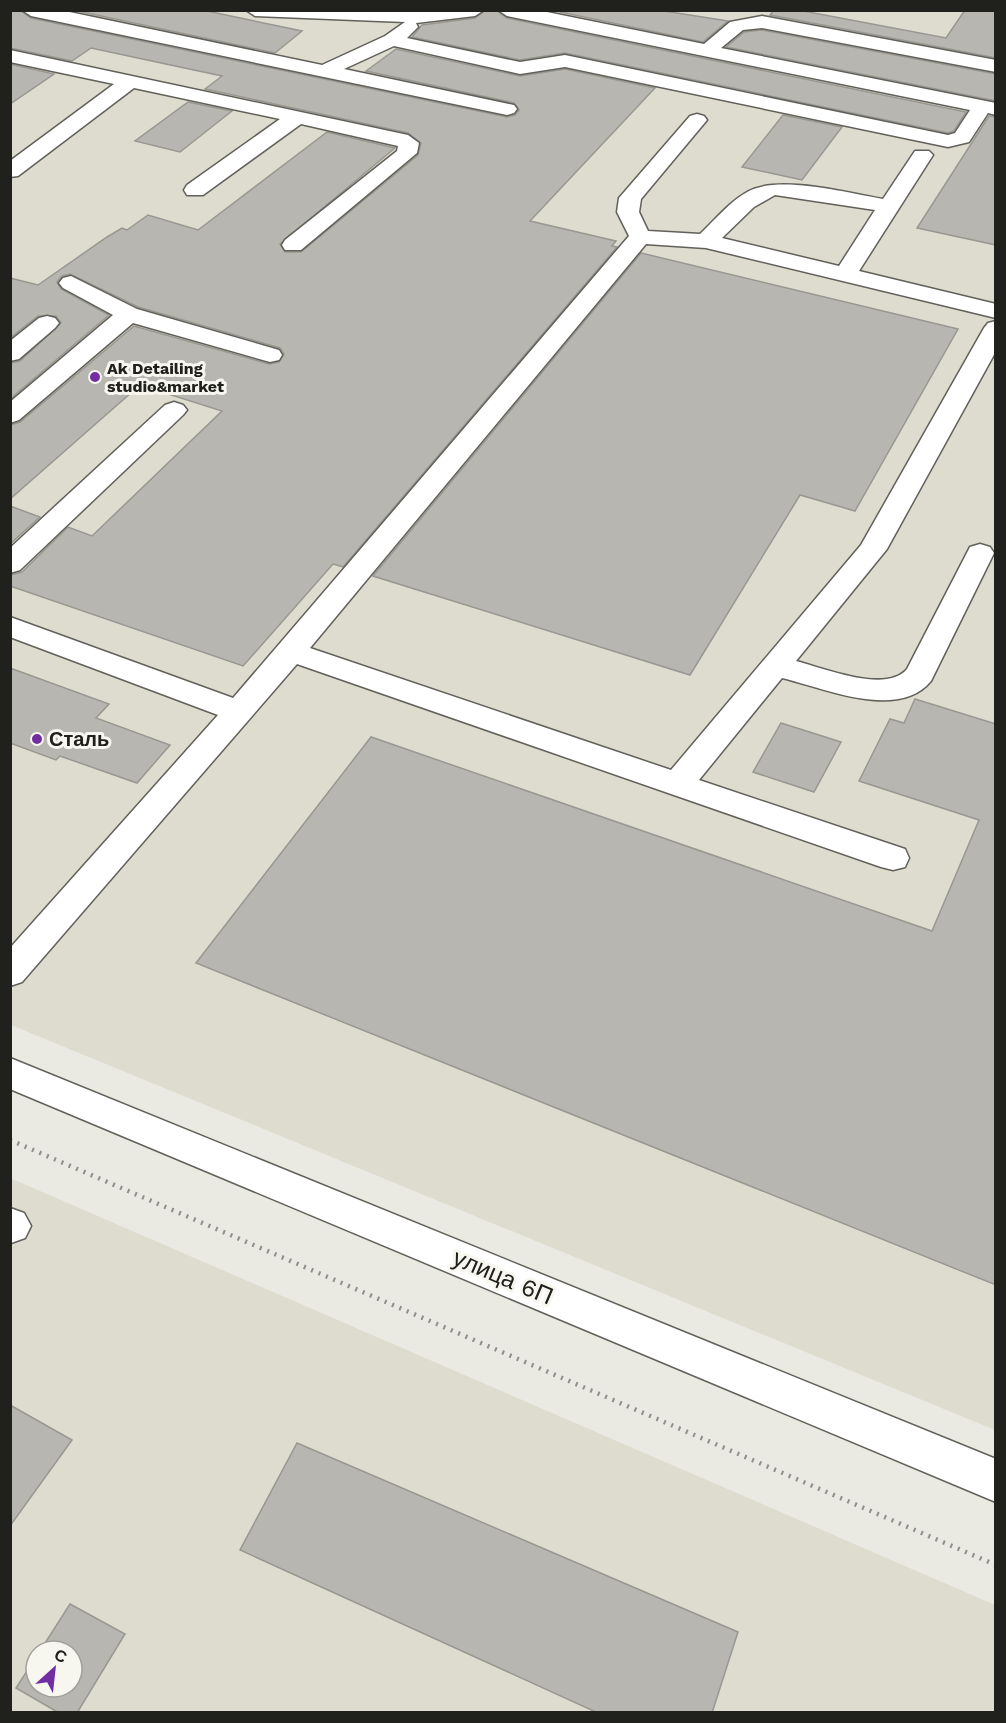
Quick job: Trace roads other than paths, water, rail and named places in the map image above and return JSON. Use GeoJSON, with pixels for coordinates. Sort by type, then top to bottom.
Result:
{"type":"FeatureCollection","features":[{"type":"Feature","properties":{"kind":"street"},"geometry":{"type":"LineString","coordinates":[[32,10],[507,109]]}},
{"type":"Feature","properties":{"kind":"street"},"geometry":{"type":"LineString","coordinates":[[255,10],[276,13],[340,12],[420,18],[475,10]]}},
{"type":"Feature","properties":{"kind":"street"},"geometry":{"type":"LineString","coordinates":[[465,32],[491,10]]}},
{"type":"Feature","properties":{"kind":"street"},"geometry":{"type":"LineString","coordinates":[[507,10],[989,108]]}},
{"type":"Feature","properties":{"kind":"street"},"geometry":{"type":"LineString","coordinates":[[324,71],[392,40],[420,18]]}},
{"type":"Feature","properties":{"kind":"street"},"geometry":{"type":"LineString","coordinates":[[708,51],[731,26],[762,22],[996,66]]}},
{"type":"Feature","properties":{"kind":"street"},"geometry":{"type":"LineString","coordinates":[[392,40],[520,68],[533,69],[565,61],[948,141],[962,138],[989,108]]}},
{"type":"Feature","properties":{"kind":"street"},"geometry":{"type":"LineString","coordinates":[[10,56],[401,139],[409,143],[410,148],[407,153],[293,245]]}},
{"type":"Feature","properties":{"kind":"street"},"geometry":{"type":"LineString","coordinates":[[10,171],[131,81]]}},
{"type":"Feature","properties":{"kind":"street"},"geometry":{"type":"LineString","coordinates":[[195,190],[297,117]]}},
{"type":"Feature","properties":{"kind":"street"},"geometry":{"type":"LineString","coordinates":[[640,237],[628,212],[630,198],[697,120]]}},
{"type":"Feature","properties":{"kind":"street"},"geometry":{"type":"LineString","coordinates":[[845,274],[922,155]]}},
{"type":"Feature","properties":{"kind":"street"},"geometry":{"type":"LineString","coordinates":[[706,241],[753,196],[763,191],[775,189],[889,206]]}},
{"type":"Feature","properties":{"kind":"street"},"geometry":{"type":"LineString","coordinates":[[640,237],[706,241],[996,311]]}},
{"type":"Feature","properties":{"kind":"street"},"geometry":{"type":"LineString","coordinates":[[10,972],[291,652],[640,237]]}},
{"type":"Feature","properties":{"kind":"street"},"geometry":{"type":"LineString","coordinates":[[71,282],[129,314],[270,356]]}},
{"type":"Feature","properties":{"kind":"street"},"geometry":{"type":"LineString","coordinates":[[10,415],[129,314]]}},
{"type":"Feature","properties":{"kind":"street"},"geometry":{"type":"LineString","coordinates":[[10,354],[47,323]]}},
{"type":"Feature","properties":{"kind":"street"},"geometry":{"type":"LineString","coordinates":[[679,782],[873,549],[996,328]]}},
{"type":"Feature","properties":{"kind":"street"},"geometry":{"type":"LineString","coordinates":[[10,564],[174,410]]}},
{"type":"Feature","properties":{"kind":"street"},"geometry":{"type":"LineString","coordinates":[[777,666],[879,692],[910,686],[920,674],[980,553]]}},
{"type":"Feature","properties":{"kind":"street"},"geometry":{"type":"LineString","coordinates":[[10,626],[237,711]]}},
{"type":"Feature","properties":{"kind":"street"},"geometry":{"type":"LineString","coordinates":[[291,652],[679,782],[893,858]]}},
{"type":"Feature","properties":{"kind":"street","name":"улица 6П"},"geometry":{"type":"LineString","coordinates":[[10,1073],[996,1481]]}},
{"type":"Feature","properties":{"kind":"place","name":"Ak Detailing studio&market"},"geometry":{"type":"Point","coordinates":[95,377]}},
{"type":"Feature","properties":{"kind":"place","name":"Сталь"},"geometry":{"type":"Point","coordinates":[37,739]}}]}
